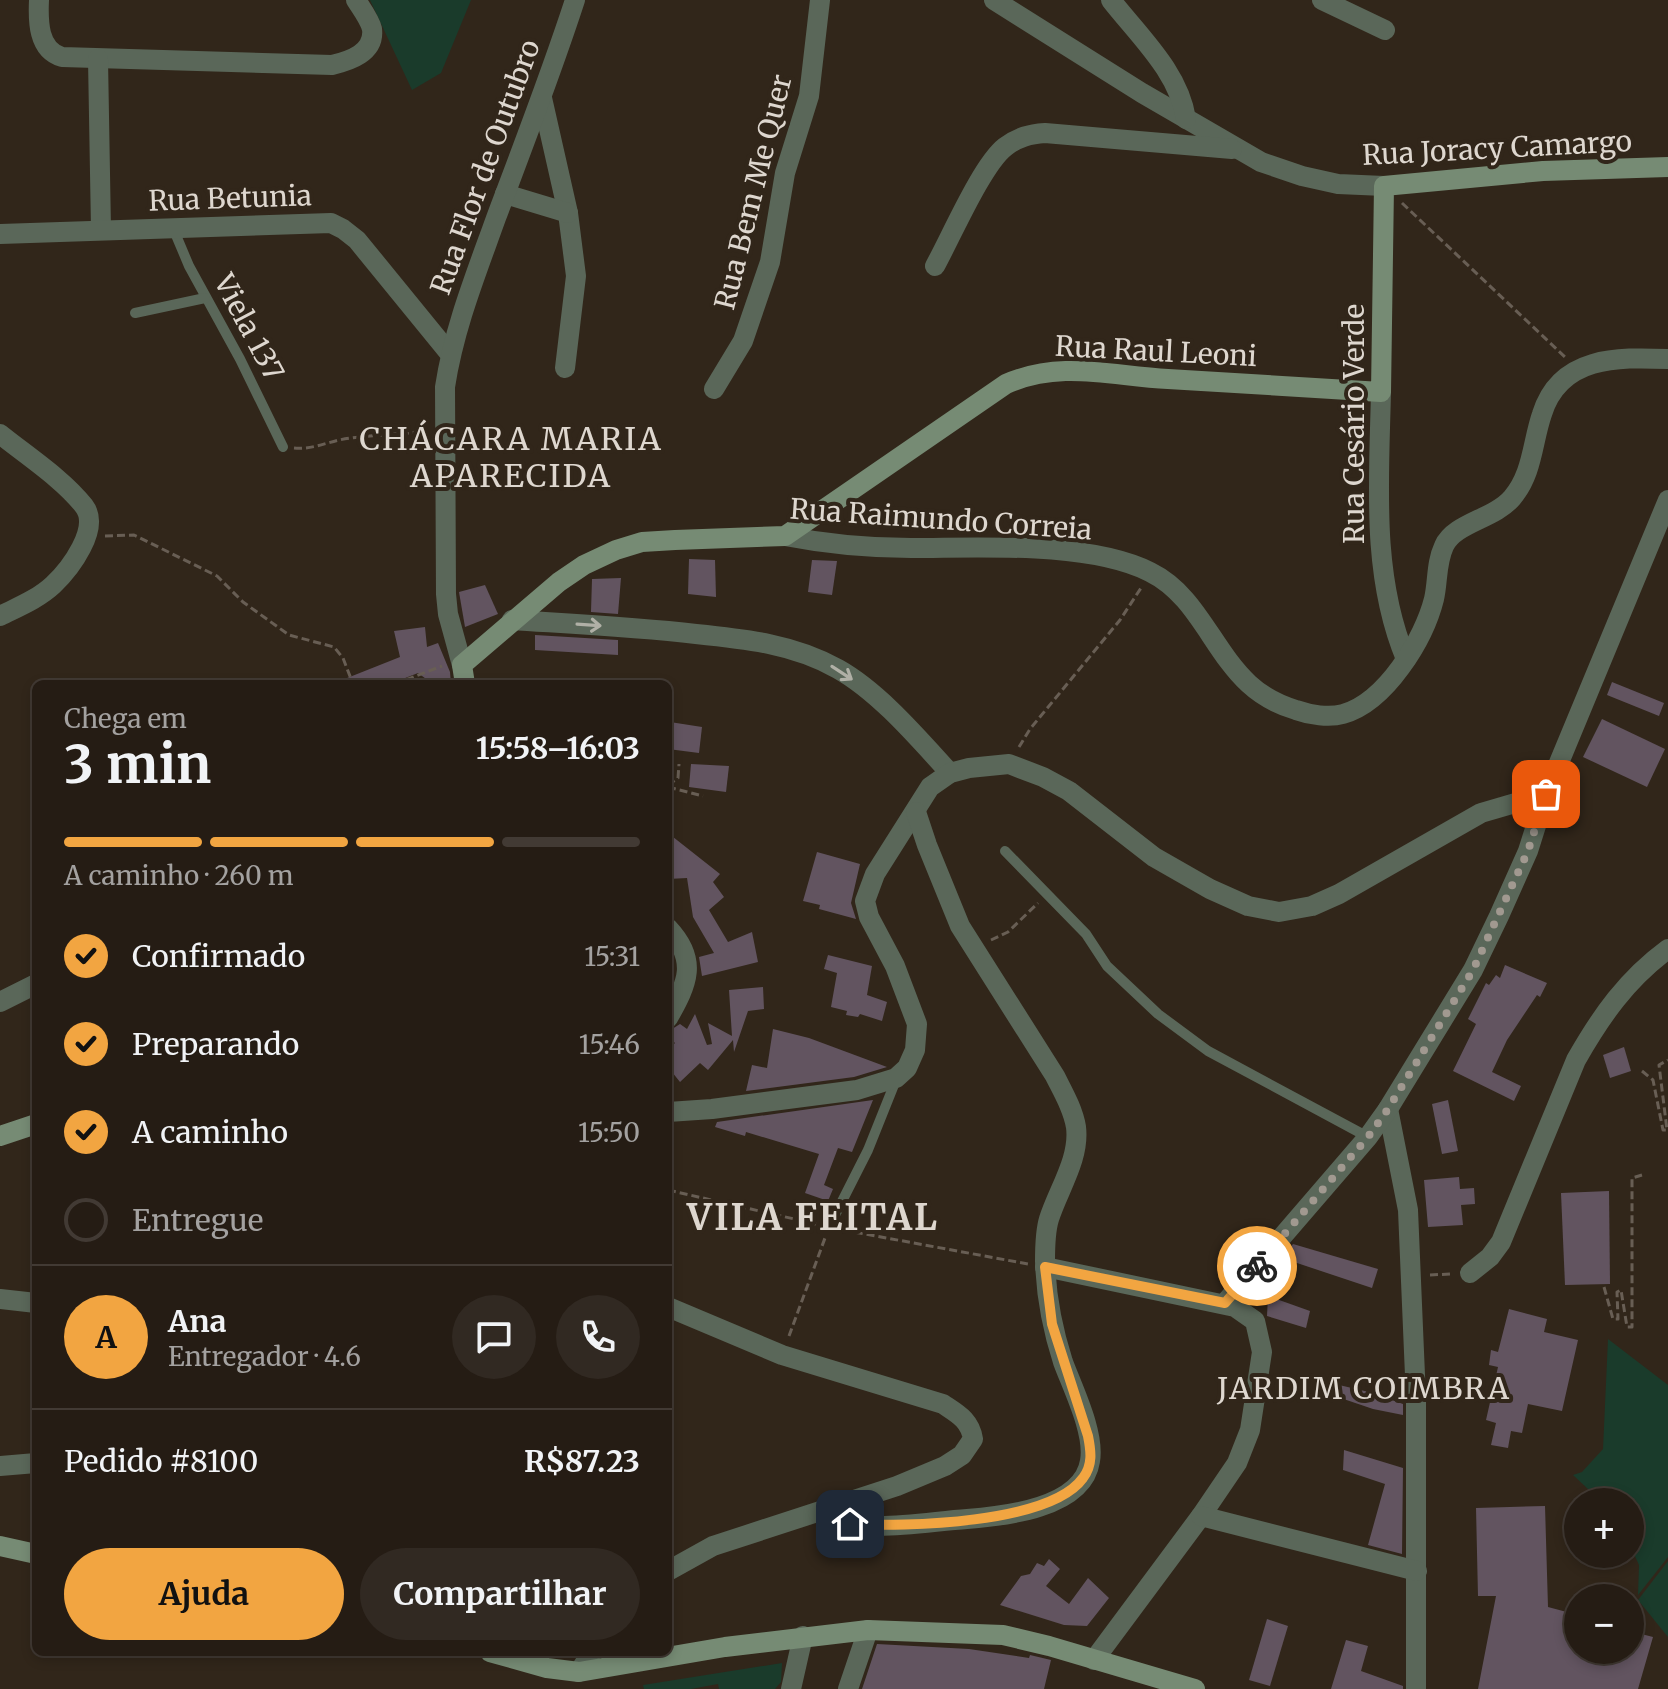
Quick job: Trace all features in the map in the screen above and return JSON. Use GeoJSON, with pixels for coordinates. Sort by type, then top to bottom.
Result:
{"type":"FeatureCollection","features":[{"type":"Feature","properties":{"kind":"street"},"geometry":{"type":"LineString","coordinates":[[39,0],[41,34],[51,52],[62,57],[332,65],[355,59],[369,44],[372,28],[356,0]]}},
{"type":"Feature","properties":{"kind":"street","name":"Rua Flor de Outubro"},"geometry":{"type":"LineString","coordinates":[[462,669],[446,594],[444,429],[450,354],[462,311],[542,98],[575,0]]}},
{"type":"Feature","properties":{"kind":"street","name":"Rua Bem Me Quer"},"geometry":{"type":"LineString","coordinates":[[714,389],[743,341],[770,262],[785,173],[809,96],[820,0]]}},
{"type":"Feature","properties":{"kind":"street","name":"Rua Joracy Camargo"},"geometry":{"type":"LineString","coordinates":[[994,0],[1236,149],[1302,176],[1338,184],[1384,186],[1543,171],[1668,167]]}},
{"type":"Feature","properties":{"kind":"street"},"geometry":{"type":"LineString","coordinates":[[1111,0],[1171,75],[1183,99],[1186,119]]}},
{"type":"Feature","properties":{"kind":"street"},"geometry":{"type":"LineString","coordinates":[[1322,0],[1385,30]]}},
{"type":"Feature","properties":{"kind":"street"},"geometry":{"type":"LineString","coordinates":[[98,59],[101,230]]}},
{"type":"Feature","properties":{"kind":"street"},"geometry":{"type":"LineString","coordinates":[[542,98],[568,213],[576,276],[565,368]]}},
{"type":"Feature","properties":{"kind":"street"},"geometry":{"type":"LineString","coordinates":[[935,266],[987,168],[1002,149],[1028,134],[1236,149]]}},
{"type":"Feature","properties":{"kind":"street","name":"Rua Cesário Verde"},"geometry":{"type":"LineString","coordinates":[[1384,186],[1379,505],[1385,586],[1393,627],[1406,659]]}},
{"type":"Feature","properties":{"kind":"street"},"geometry":{"type":"LineString","coordinates":[[505,194],[568,213]]}},
{"type":"Feature","properties":{"kind":"street","name":"Rua Betunia"},"geometry":{"type":"LineString","coordinates":[[0,234],[331,223],[357,240],[450,354]]}},
{"type":"Feature","properties":{"kind":"street"},"geometry":{"type":"LineString","coordinates":[[1577,368],[1598,362],[1668,359]]}},
{"type":"Feature","properties":{"kind":"street","name":"Rua Raimundo Correia"},"geometry":{"type":"LineString","coordinates":[[462,669],[512,620],[559,582],[584,565],[616,550],[642,542],[785,536],[863,546],[1053,551],[1114,559],[1152,572],[1183,597],[1248,684],[1277,704],[1306,714],[1343,714],[1363,705],[1384,687],[1406,659],[1427,621],[1435,597],[1437,570],[1447,541],[1460,530],[1498,512],[1514,496],[1529,468],[1542,413],[1560,382],[1577,368]]}},
{"type":"Feature","properties":{"kind":"street","name":"Rua Raul Leoni"},"geometry":{"type":"LineString","coordinates":[[785,536],[1006,384],[1027,375],[1072,369],[1150,378],[1381,392]]}},
{"type":"Feature","properties":{"kind":"street"},"geometry":{"type":"LineString","coordinates":[[0,434],[85,507],[90,525],[87,537],[54,584],[39,596],[0,616]]}},
{"type":"Feature","properties":{"kind":"street"},"geometry":{"type":"LineString","coordinates":[[1225,1303],[1368,1137],[1473,970],[1528,851],[1546,794],[1668,500]]}},
{"type":"Feature","properties":{"kind":"street"},"geometry":{"type":"LineString","coordinates":[[512,620],[673,631],[760,641],[805,653],[839,670],[868,691],[950,773]]}},
{"type":"Feature","properties":{"kind":"street"},"geometry":{"type":"LineString","coordinates":[[672,1112],[857,1090],[896,1078],[907,1068],[915,1053],[917,1024],[895,966],[869,917],[865,901],[875,874],[930,787],[950,773],[1009,764],[1043,777],[1069,791],[1154,857],[1210,889],[1248,906],[1279,912],[1312,906],[1339,894],[1481,813],[1546,794]]}},
{"type":"Feature","properties":{"kind":"street"},"geometry":{"type":"LineString","coordinates":[[818,1513],[833,1521],[864,1525],[982,1518],[1042,1506],[1075,1488],[1085,1476],[1091,1453],[1052,1324],[1045,1267],[1048,1221],[1076,1144],[1076,1126],[1055,1076],[974,949],[947,896],[916,812]]}},
{"type":"Feature","properties":{"kind":"street"},"geometry":{"type":"LineString","coordinates":[[672,933],[685,950],[688,963],[679,999],[672,1011]]}},
{"type":"Feature","properties":{"kind":"street"},"geometry":{"type":"LineString","coordinates":[[1470,1273],[1490,1257],[1501,1242],[1576,1060],[1590,1035],[1617,995],[1668,949]]}},
{"type":"Feature","properties":{"kind":"street"},"geometry":{"type":"LineString","coordinates":[[0,1002],[32,986]]}},
{"type":"Feature","properties":{"kind":"street"},"geometry":{"type":"LineString","coordinates":[[1388,1109],[1408,1210],[1416,1399],[1416,1689]]}},
{"type":"Feature","properties":{"kind":"street"},"geometry":{"type":"LineString","coordinates":[[0,1136],[32,1125]]}},
{"type":"Feature","properties":{"kind":"street"},"geometry":{"type":"LineString","coordinates":[[1045,1267],[1225,1303],[1255,1321],[1262,1352],[1250,1430],[1237,1463],[1094,1660]]}},
{"type":"Feature","properties":{"kind":"street"},"geometry":{"type":"LineString","coordinates":[[0,1299],[32,1303]]}},
{"type":"Feature","properties":{"kind":"street"},"geometry":{"type":"LineString","coordinates":[[672,1309],[782,1355],[943,1404],[963,1417],[973,1439],[962,1455],[945,1466],[897,1486],[713,1546],[672,1569]]}},
{"type":"Feature","properties":{"kind":"street"},"geometry":{"type":"LineString","coordinates":[[0,1466],[32,1463]]}},
{"type":"Feature","properties":{"kind":"street"},"geometry":{"type":"LineString","coordinates":[[1201,1516],[1417,1571]]}},
{"type":"Feature","properties":{"kind":"street"},"geometry":{"type":"LineString","coordinates":[[0,1546],[32,1553]]}},
{"type":"Feature","properties":{"kind":"street"},"geometry":{"type":"LineString","coordinates":[[848,1689],[868,1630]]}},
{"type":"Feature","properties":{"kind":"street"},"geometry":{"type":"LineString","coordinates":[[518,1656],[546,1660],[579,1672],[803,1636],[868,1630],[1003,1635],[1195,1689]]}},
{"type":"Feature","properties":{"kind":"street"},"geometry":{"type":"LineString","coordinates":[[791,1689],[803,1636]]}},
{"type":"Feature","properties":{"kind":"street"},"geometry":{"type":"LineString","coordinates":[[579,1672],[589,1656]]}},
{"type":"Feature","properties":{"kind":"lane","name":"Viela 137"},"geometry":{"type":"LineString","coordinates":[[173,228],[205,298],[240,359],[283,447]]}},
{"type":"Feature","properties":{"kind":"lane"},"geometry":{"type":"LineString","coordinates":[[135,313],[205,298]]}},
{"type":"Feature","properties":{"kind":"lane"},"geometry":{"type":"LineString","coordinates":[[1005,851],[1086,934],[1107,966],[1158,1014],[1208,1051],[1368,1137]]}},
{"type":"Feature","properties":{"kind":"lane"},"geometry":{"type":"LineString","coordinates":[[829,1227],[868,1150],[896,1078]]}},
{"type":"Feature","properties":{"kind":"path"},"geometry":{"type":"LineString","coordinates":[[1384,186],[1577,368]]}},
{"type":"Feature","properties":{"kind":"path"},"geometry":{"type":"LineString","coordinates":[[283,447],[309,449],[353,438],[444,429]]}},
{"type":"Feature","properties":{"kind":"path"},"geometry":{"type":"LineString","coordinates":[[87,537],[134,535],[217,576],[243,602],[289,635],[334,647],[343,658],[351,680]]}},
{"type":"Feature","properties":{"kind":"path"},"geometry":{"type":"LineString","coordinates":[[1009,764],[1030,729],[1120,620],[1152,572]]}},
{"type":"Feature","properties":{"kind":"path"},"geometry":{"type":"LineString","coordinates":[[413,680],[462,669]]}},
{"type":"Feature","properties":{"kind":"path"},"geometry":{"type":"LineString","coordinates":[[672,783],[678,778],[679,764]]}},
{"type":"Feature","properties":{"kind":"path"},"geometry":{"type":"LineString","coordinates":[[672,787],[703,796]]}},
{"type":"Feature","properties":{"kind":"path"},"geometry":{"type":"LineString","coordinates":[[974,949],[1008,932],[1047,894]]}},
{"type":"Feature","properties":{"kind":"path"},"geometry":{"type":"LineString","coordinates":[[1642,1071],[1653,1080],[1663,1130],[1667,1130],[1659,1065],[1668,1060]]}},
{"type":"Feature","properties":{"kind":"path"},"geometry":{"type":"LineString","coordinates":[[1604,1287],[1613,1319],[1618,1319],[1617,1292],[1621,1290],[1627,1327],[1632,1327],[1632,1178],[1642,1175]]}},
{"type":"Feature","properties":{"kind":"path"},"geometry":{"type":"LineString","coordinates":[[672,1191],[829,1227],[1045,1267]]}},
{"type":"Feature","properties":{"kind":"path"},"geometry":{"type":"LineString","coordinates":[[782,1355],[829,1227]]}},
{"type":"Feature","properties":{"kind":"path"},"geometry":{"type":"LineString","coordinates":[[1411,1276],[1470,1273]]}},
{"type":"Feature","properties":{"kind":"green space"},"geometry":{"type":"Polygon","coordinates":[[[370,0],[471,0],[441,73],[412,90],[370,0]]]}},
{"type":"Feature","properties":{"kind":"green space"},"geometry":{"type":"Polygon","coordinates":[[[1608,1339],[1668,1385],[1668,1557],[1644,1587],[1644,1584],[1638,1584],[1639,1568],[1644,1568],[1644,1488],[1587,1488],[1573,1475],[1582,1472],[1603,1449],[1608,1339]]]}},
{"type":"Feature","properties":{"kind":"green space"},"geometry":{"type":"Polygon","coordinates":[[[1668,1561],[1668,1637],[1644,1607],[1644,1592],[1668,1561]]]}},
{"type":"Feature","properties":{"kind":"green space"},"geometry":{"type":"Polygon","coordinates":[[[782,1663],[781,1682],[775,1689],[719,1689],[718,1684],[691,1689],[644,1689],[643,1685],[782,1663]]]}},
{"type":"Feature","properties":{"kind":"building"},"geometry":{"type":"Polygon","coordinates":[[[689,559],[715,560],[716,597],[688,594],[689,559]]]}},
{"type":"Feature","properties":{"kind":"building"},"geometry":{"type":"Polygon","coordinates":[[[812,560],[837,561],[832,595],[808,592],[812,560]]]}},
{"type":"Feature","properties":{"kind":"building"},"geometry":{"type":"Polygon","coordinates":[[[621,578],[618,614],[591,612],[592,579],[621,578]]]}},
{"type":"Feature","properties":{"kind":"building"},"geometry":{"type":"Polygon","coordinates":[[[485,585],[498,614],[465,627],[459,592],[485,585]]]}},
{"type":"Feature","properties":{"kind":"building"},"geometry":{"type":"Polygon","coordinates":[[[425,627],[427,647],[438,643],[451,680],[428,680],[418,673],[400,680],[342,680],[400,657],[394,631],[425,627]]]}},
{"type":"Feature","properties":{"kind":"building"},"geometry":{"type":"Polygon","coordinates":[[[535,635],[618,640],[618,655],[535,650],[535,635]]]}},
{"type":"Feature","properties":{"kind":"building"},"geometry":{"type":"Polygon","coordinates":[[[1612,682],[1664,703],[1659,716],[1607,695],[1612,682]]]}},
{"type":"Feature","properties":{"kind":"building"},"geometry":{"type":"Polygon","coordinates":[[[1602,719],[1665,749],[1647,787],[1583,757],[1602,719]]]}},
{"type":"Feature","properties":{"kind":"building"},"geometry":{"type":"Polygon","coordinates":[[[672,722],[702,727],[699,753],[672,750],[672,722]]]}},
{"type":"Feature","properties":{"kind":"building"},"geometry":{"type":"Polygon","coordinates":[[[691,764],[729,766],[726,792],[689,787],[691,764]]]}},
{"type":"Feature","properties":{"kind":"building"},"geometry":{"type":"Polygon","coordinates":[[[672,836],[720,874],[713,882],[724,897],[709,910],[728,942],[752,932],[758,962],[702,976],[699,957],[714,953],[693,917],[687,878],[672,879],[672,836]]]}},
{"type":"Feature","properties":{"kind":"building"},"geometry":{"type":"Polygon","coordinates":[[[817,852],[860,864],[851,903],[856,919],[819,909],[820,905],[803,901],[817,852]]]}},
{"type":"Feature","properties":{"kind":"building"},"geometry":{"type":"Polygon","coordinates":[[[828,955],[872,966],[867,995],[887,1002],[882,1021],[860,1014],[858,1017],[846,1015],[847,1011],[831,1007],[837,973],[824,969],[828,955]]]}},
{"type":"Feature","properties":{"kind":"building"},"geometry":{"type":"Polygon","coordinates":[[[1505,965],[1547,983],[1507,1040],[1492,1072],[1521,1086],[1514,1101],[1453,1071],[1476,1024],[1468,1019],[1486,983],[1489,985],[1496,975],[1500,978],[1505,965]]]}},
{"type":"Feature","properties":{"kind":"building"},"geometry":{"type":"Polygon","coordinates":[[[763,987],[764,1009],[748,1011],[734,1052],[733,1040],[708,1070],[700,1063],[680,1082],[672,1072],[672,1046],[675,1043],[672,1029],[680,1024],[687,1029],[695,1014],[707,1045],[712,1044],[708,1023],[732,1036],[729,990],[763,987]]]}},
{"type":"Feature","properties":{"kind":"building"},"geometry":{"type":"Polygon","coordinates":[[[773,1029],[809,1038],[887,1067],[854,1077],[746,1091],[752,1065],[767,1068],[773,1029]]]}},
{"type":"Feature","properties":{"kind":"building"},"geometry":{"type":"Polygon","coordinates":[[[1624,1047],[1631,1071],[1610,1078],[1603,1055],[1624,1047]]]}},
{"type":"Feature","properties":{"kind":"building"},"geometry":{"type":"Polygon","coordinates":[[[873,1100],[852,1152],[838,1148],[824,1185],[833,1189],[828,1201],[805,1193],[819,1154],[746,1132],[745,1136],[715,1127],[717,1122],[873,1100]]]}},
{"type":"Feature","properties":{"kind":"building"},"geometry":{"type":"Polygon","coordinates":[[[1448,1100],[1458,1151],[1442,1154],[1432,1104],[1448,1100]]]}},
{"type":"Feature","properties":{"kind":"building"},"geometry":{"type":"Polygon","coordinates":[[[1459,1177],[1460,1189],[1474,1188],[1475,1204],[1461,1205],[1463,1225],[1428,1227],[1424,1180],[1459,1177]]]}},
{"type":"Feature","properties":{"kind":"building"},"geometry":{"type":"Polygon","coordinates":[[[1609,1191],[1610,1284],[1565,1285],[1561,1193],[1609,1191]]]}},
{"type":"Feature","properties":{"kind":"building"},"geometry":{"type":"Polygon","coordinates":[[[1293,1244],[1378,1269],[1372,1288],[1282,1258],[1293,1244]]]}},
{"type":"Feature","properties":{"kind":"building"},"geometry":{"type":"Polygon","coordinates":[[[1268,1296],[1310,1311],[1306,1328],[1267,1316],[1268,1296]]]}},
{"type":"Feature","properties":{"kind":"building"},"geometry":{"type":"Polygon","coordinates":[[[1509,1309],[1547,1319],[1544,1332],[1578,1340],[1562,1411],[1528,1404],[1522,1433],[1511,1431],[1508,1448],[1491,1445],[1496,1423],[1486,1420],[1498,1367],[1489,1365],[1491,1350],[1498,1352],[1509,1309]]]}},
{"type":"Feature","properties":{"kind":"building"},"geometry":{"type":"Polygon","coordinates":[[[1322,1381],[1403,1404],[1403,1415],[1373,1409],[1320,1391],[1322,1381]]]}},
{"type":"Feature","properties":{"kind":"building"},"geometry":{"type":"Polygon","coordinates":[[[1344,1450],[1403,1468],[1402,1554],[1368,1545],[1385,1484],[1343,1470],[1344,1450]]]}},
{"type":"Feature","properties":{"kind":"building"},"geometry":{"type":"Polygon","coordinates":[[[1545,1506],[1548,1607],[1564,1611],[1564,1664],[1644,1664],[1644,1635],[1653,1637],[1638,1689],[1478,1689],[1496,1596],[1478,1596],[1476,1508],[1545,1506]]]}},
{"type":"Feature","properties":{"kind":"building"},"geometry":{"type":"Polygon","coordinates":[[[1049,1559],[1060,1569],[1046,1586],[1069,1604],[1088,1578],[1109,1598],[1087,1626],[1064,1625],[1000,1605],[1021,1576],[1030,1574],[1037,1563],[1044,1566],[1049,1559]]]}},
{"type":"Feature","properties":{"kind":"building"},"geometry":{"type":"Polygon","coordinates":[[[1267,1619],[1288,1626],[1270,1686],[1249,1680],[1267,1619]]]}},
{"type":"Feature","properties":{"kind":"building"},"geometry":{"type":"Polygon","coordinates":[[[1346,1640],[1368,1646],[1361,1671],[1403,1686],[1403,1689],[1331,1689],[1346,1640]]]}},
{"type":"Feature","properties":{"kind":"building"},"geometry":{"type":"Polygon","coordinates":[[[877,1644],[969,1649],[1051,1660],[1044,1689],[862,1689],[877,1644]]]}},
{"type":"Feature","properties":{"kind":"way so far"},"geometry":{"type":"LineString","coordinates":[[1257,1266],[1368,1137],[1388,1109],[1473,970],[1528,851],[1546,794]]}},
{"type":"Feature","properties":{"kind":"district","name":"CHÁCARA MARIA APARECIDA"},"geometry":{"type":"Point","coordinates":[511,458]}},
{"type":"Feature","properties":{"kind":"district","name":"VILA FEITAL"},"geometry":{"type":"Point","coordinates":[813,1217]}},
{"type":"Feature","properties":{"kind":"district","name":"JARDIM COIMBRA"},"geometry":{"type":"Point","coordinates":[1364,1389]}},
{"type":"Feature","properties":{"kind":"route"},"geometry":{"type":"LineString","coordinates":[[850,1524],[982,1518],[1022,1511],[1063,1497],[1085,1476],[1091,1453],[1088,1436],[1052,1324],[1045,1267],[1225,1303],[1257,1266]]}}]}
